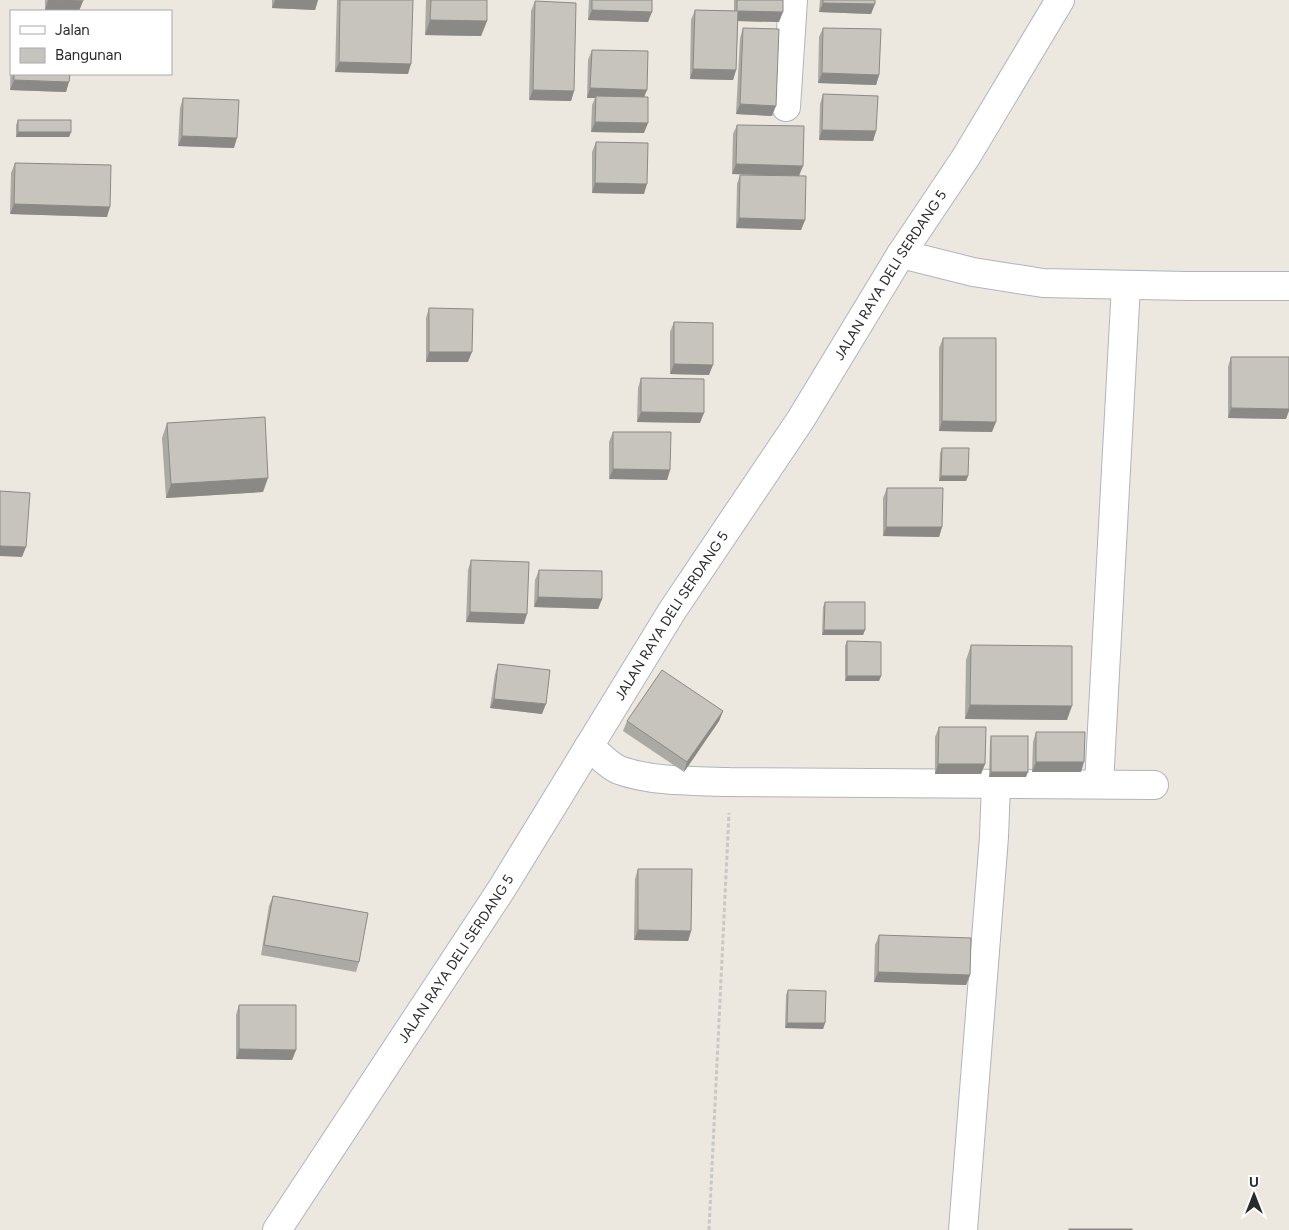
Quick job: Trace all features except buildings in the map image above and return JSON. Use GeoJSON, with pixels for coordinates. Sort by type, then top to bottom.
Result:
{"type":"FeatureCollection","features":[{"type":"Feature","properties":{"kind":"street"},"geometry":{"type":"LineString","coordinates":[[786,107],[793,0]]}},
{"type":"Feature","properties":{"kind":"street","name":"JALAN RAYA DELI SERDANG 5"},"geometry":{"type":"LineString","coordinates":[[278,1230],[500,890],[672,611],[801,419],[901,254],[966,157],[1060,0]]}},
{"type":"Feature","properties":{"kind":"street"},"geometry":{"type":"LineString","coordinates":[[901,254],[973,272],[1043,283],[1289,286]]}},
{"type":"Feature","properties":{"kind":"street"},"geometry":{"type":"LineString","coordinates":[[1099,784],[1126,285]]}},
{"type":"Feature","properties":{"kind":"street"},"geometry":{"type":"LineString","coordinates":[[589,746],[619,770],[648,777],[730,782],[1154,785]]}},
{"type":"Feature","properties":{"kind":"street"},"geometry":{"type":"LineString","coordinates":[[963,1230],[994,837],[996,784]]}},
{"type":"Feature","properties":{"kind":"path"},"geometry":{"type":"LineString","coordinates":[[709,1230],[730,782]]}}]}
